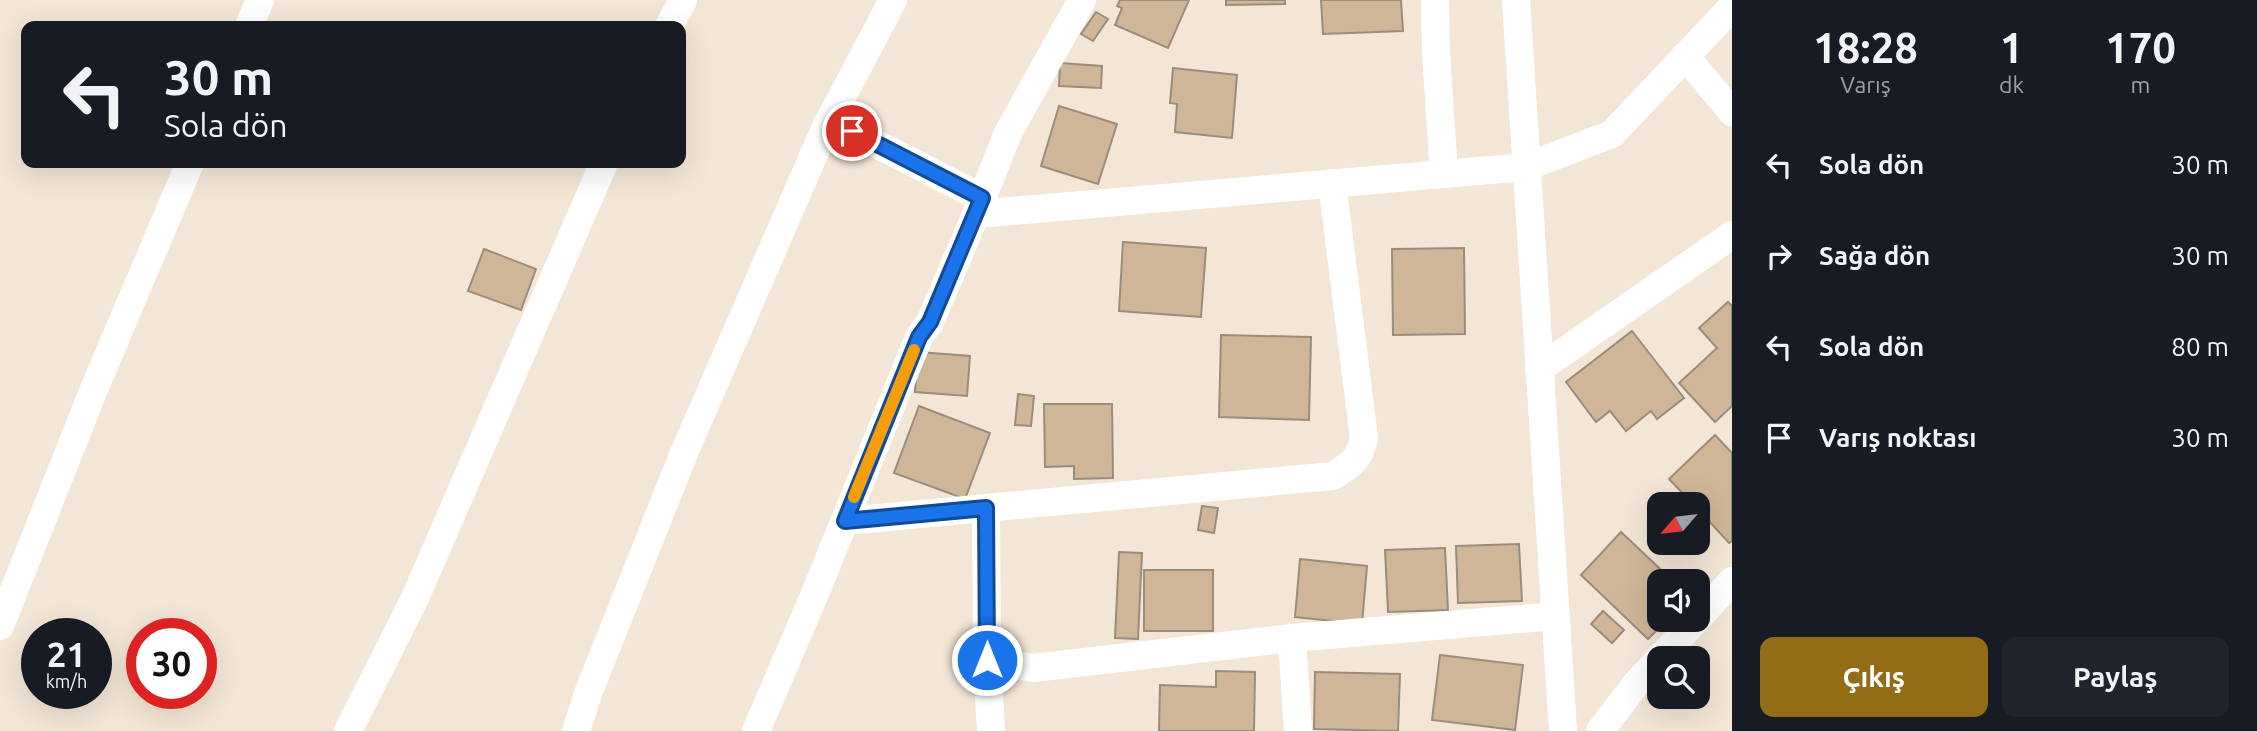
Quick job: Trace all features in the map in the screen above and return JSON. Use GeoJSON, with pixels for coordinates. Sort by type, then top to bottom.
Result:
{"type":"FeatureCollection","features":[{"type":"Feature","properties":{"kind":"street"},"geometry":{"type":"LineString","coordinates":[[250,21],[260,0]]}},
{"type":"Feature","properties":{"kind":"street"},"geometry":{"type":"LineString","coordinates":[[672,21],[683,0]]}},
{"type":"Feature","properties":{"kind":"street"},"geometry":{"type":"LineString","coordinates":[[576,731],[589,691],[684,453],[830,120],[893,0]]}},
{"type":"Feature","properties":{"kind":"street"},"geometry":{"type":"LineString","coordinates":[[757,731],[919,337],[930,322],[1008,132],[1082,0]]}},
{"type":"Feature","properties":{"kind":"street"},"geometry":{"type":"LineString","coordinates":[[1435,0],[1444,174]]}},
{"type":"Feature","properties":{"kind":"street"},"geometry":{"type":"LineString","coordinates":[[1516,0],[1563,731]]}},
{"type":"Feature","properties":{"kind":"street"},"geometry":{"type":"LineString","coordinates":[[830,120],[979,206],[1332,183],[1526,167],[1612,134],[1732,7]]}},
{"type":"Feature","properties":{"kind":"street"},"geometry":{"type":"LineString","coordinates":[[1685,56],[1732,112]]}},
{"type":"Feature","properties":{"kind":"street"},"geometry":{"type":"LineString","coordinates":[[0,626],[94,389],[188,168]]}},
{"type":"Feature","properties":{"kind":"street"},"geometry":{"type":"LineString","coordinates":[[348,731],[415,598],[602,168]]}},
{"type":"Feature","properties":{"kind":"street"},"geometry":{"type":"LineString","coordinates":[[845,521],[1333,476],[1350,465],[1362,453],[1364,438],[1332,183]]}},
{"type":"Feature","properties":{"kind":"street"},"geometry":{"type":"LineString","coordinates":[[1539,369],[1732,235]]}},
{"type":"Feature","properties":{"kind":"street"},"geometry":{"type":"LineString","coordinates":[[986,508],[987,660],[991,731]]}},
{"type":"Feature","properties":{"kind":"street"},"geometry":{"type":"LineString","coordinates":[[1710,605],[1732,581]]}},
{"type":"Feature","properties":{"kind":"street"},"geometry":{"type":"LineString","coordinates":[[987,660],[1033,668],[1292,638],[1556,616]]}},
{"type":"Feature","properties":{"kind":"street"},"geometry":{"type":"LineString","coordinates":[[1672,646],[1685,632]]}},
{"type":"Feature","properties":{"kind":"street"},"geometry":{"type":"LineString","coordinates":[[1292,638],[1298,731]]}},
{"type":"Feature","properties":{"kind":"street"},"geometry":{"type":"LineString","coordinates":[[1600,731],[1647,673]]}},
{"type":"Feature","properties":{"kind":"building"},"geometry":{"type":"Polygon","coordinates":[[[1120,0],[1189,0],[1168,48],[1115,25],[1122,8],[1117,6],[1120,0]]]}},
{"type":"Feature","properties":{"kind":"building"},"geometry":{"type":"Polygon","coordinates":[[[1226,0],[1285,0],[1285,4],[1226,5],[1226,0]]]}},
{"type":"Feature","properties":{"kind":"building"},"geometry":{"type":"Polygon","coordinates":[[[1321,0],[1401,0],[1403,31],[1323,34],[1321,0]]]}},
{"type":"Feature","properties":{"kind":"building"},"geometry":{"type":"Polygon","coordinates":[[[1096,12],[1108,19],[1093,41],[1081,34],[1096,12]]]}},
{"type":"Feature","properties":{"kind":"building"},"geometry":{"type":"Polygon","coordinates":[[[1060,63],[1102,66],[1101,88],[1059,86],[1060,63]]]}},
{"type":"Feature","properties":{"kind":"building"},"geometry":{"type":"Polygon","coordinates":[[[1173,68],[1237,75],[1232,138],[1175,132],[1177,104],[1170,103],[1173,68]]]}},
{"type":"Feature","properties":{"kind":"building"},"geometry":{"type":"Polygon","coordinates":[[[1059,106],[1117,124],[1098,184],[1041,166],[1059,106]]]}},
{"type":"Feature","properties":{"kind":"building"},"geometry":{"type":"Polygon","coordinates":[[[1123,242],[1206,248],[1201,317],[1119,311],[1123,242]]]}},
{"type":"Feature","properties":{"kind":"building"},"geometry":{"type":"Polygon","coordinates":[[[1464,248],[1465,334],[1393,335],[1392,249],[1464,248]]]}},
{"type":"Feature","properties":{"kind":"building"},"geometry":{"type":"Polygon","coordinates":[[[484,249],[536,269],[521,310],[468,291],[484,249]]]}},
{"type":"Feature","properties":{"kind":"building"},"geometry":{"type":"Polygon","coordinates":[[[1728,302],[1732,306],[1732,406],[1715,422],[1679,383],[1717,348],[1699,328],[1728,302]]]}},
{"type":"Feature","properties":{"kind":"building"},"geometry":{"type":"Polygon","coordinates":[[[1632,331],[1684,398],[1657,419],[1651,411],[1626,431],[1610,411],[1596,422],[1566,382],[1632,331]]]}},
{"type":"Feature","properties":{"kind":"building"},"geometry":{"type":"Polygon","coordinates":[[[1221,335],[1311,337],[1309,420],[1219,417],[1221,335]]]}},
{"type":"Feature","properties":{"kind":"building"},"geometry":{"type":"Polygon","coordinates":[[[918,352],[970,356],[967,396],[915,392],[918,352]]]}},
{"type":"Feature","properties":{"kind":"building"},"geometry":{"type":"Polygon","coordinates":[[[1018,394],[1034,396],[1031,426],[1015,425],[1018,394]]]}},
{"type":"Feature","properties":{"kind":"building"},"geometry":{"type":"Polygon","coordinates":[[[1044,404],[1112,404],[1113,478],[1074,479],[1074,466],[1045,467],[1044,404]]]}},
{"type":"Feature","properties":{"kind":"building"},"geometry":{"type":"Polygon","coordinates":[[[919,406],[990,433],[965,499],[894,473],[919,406]]]}},
{"type":"Feature","properties":{"kind":"building"},"geometry":{"type":"Polygon","coordinates":[[[1715,435],[1732,453],[1732,541],[1729,543],[1710,522],[1710,492],[1681,492],[1669,479],[1715,435]]]}},
{"type":"Feature","properties":{"kind":"building"},"geometry":{"type":"Polygon","coordinates":[[[1202,506],[1218,508],[1214,533],[1198,530],[1202,506]]]}},
{"type":"Feature","properties":{"kind":"building"},"geometry":{"type":"Polygon","coordinates":[[[1621,532],[1660,569],[1647,569],[1647,632],[1655,632],[1648,639],[1581,575],[1621,532]]]}},
{"type":"Feature","properties":{"kind":"building"},"geometry":{"type":"Polygon","coordinates":[[[1519,544],[1522,601],[1458,603],[1456,546],[1519,544]]]}},
{"type":"Feature","properties":{"kind":"building"},"geometry":{"type":"Polygon","coordinates":[[[1445,548],[1448,610],[1388,612],[1385,550],[1445,548]]]}},
{"type":"Feature","properties":{"kind":"building"},"geometry":{"type":"Polygon","coordinates":[[[1119,552],[1142,553],[1138,639],[1115,638],[1119,552]]]}},
{"type":"Feature","properties":{"kind":"building"},"geometry":{"type":"Polygon","coordinates":[[[1300,559],[1367,566],[1362,624],[1295,617],[1300,559]]]}},
{"type":"Feature","properties":{"kind":"building"},"geometry":{"type":"Polygon","coordinates":[[[1144,570],[1213,570],[1213,631],[1144,631],[1144,570]]]}},
{"type":"Feature","properties":{"kind":"building"},"geometry":{"type":"Polygon","coordinates":[[[1603,611],[1624,630],[1612,643],[1591,624],[1603,611]]]}},
{"type":"Feature","properties":{"kind":"building"},"geometry":{"type":"Polygon","coordinates":[[[1440,655],[1523,665],[1515,730],[1432,720],[1440,655]]]}},
{"type":"Feature","properties":{"kind":"building"},"geometry":{"type":"Polygon","coordinates":[[[1216,671],[1255,672],[1254,731],[1159,731],[1160,685],[1216,687],[1216,671]]]}},
{"type":"Feature","properties":{"kind":"building"},"geometry":{"type":"Polygon","coordinates":[[[1315,672],[1400,674],[1398,731],[1314,729],[1315,672]]]}},
{"type":"Feature","properties":{"kind":"slow traffic"},"geometry":{"type":"LineString","coordinates":[[854,497],[914,350]]}},
{"type":"Feature","properties":{"kind":"route"},"geometry":{"type":"LineString","coordinates":[[852,131],[982,198],[930,322],[919,337],[845,521],[986,508],[987,660]]}}]}
